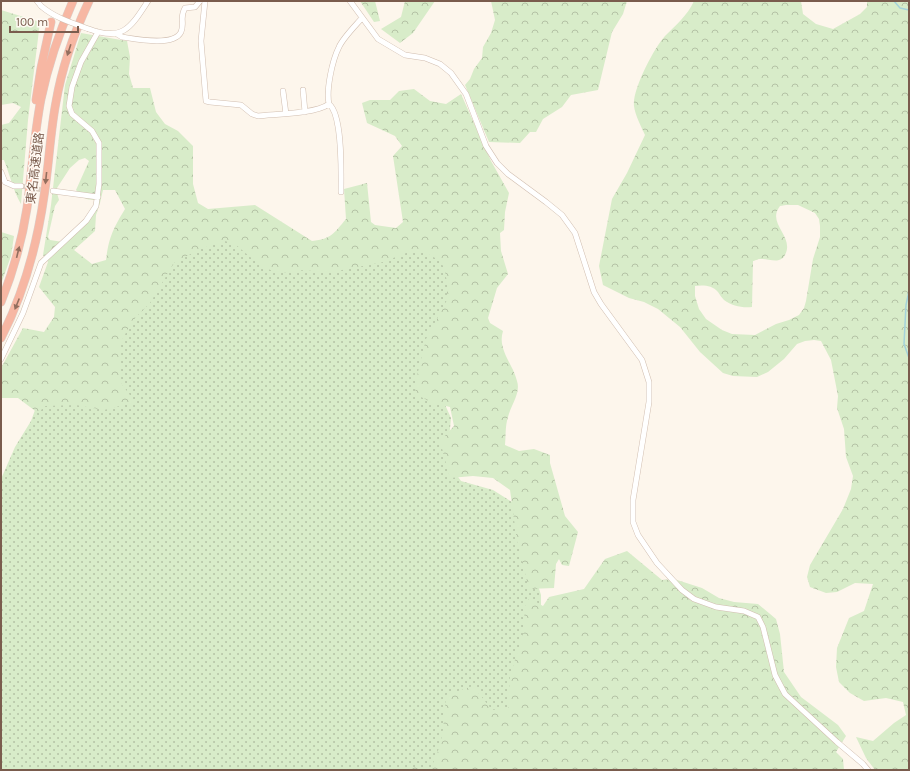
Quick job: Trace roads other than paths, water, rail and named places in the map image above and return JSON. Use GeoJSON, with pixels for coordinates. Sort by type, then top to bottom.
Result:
{"type":"FeatureCollection","features":[{"type":"Feature","properties":{"kind":"highway","name":"東名高速道路"},"geometry":{"type":"LineString","coordinates":[[1,302],[13,270],[23,231],[41,99],[49,66],[59,35],[73,1]]}},
{"type":"Feature","properties":{"kind":"highway","name":"東名高速道路"},"geometry":{"type":"LineString","coordinates":[[1,338],[18,301],[33,254],[44,194],[51,131],[58,89],[70,47],[89,1]]}},
{"type":"Feature","properties":{"kind":"highway"},"geometry":{"type":"LineString","coordinates":[[35,143],[36,97],[51,22]]}},
{"type":"Feature","properties":{"kind":"street"},"geometry":{"type":"LineString","coordinates":[[37,1],[49,13],[57,18],[105,34],[118,34],[129,28],[148,1]]}},
{"type":"Feature","properties":{"kind":"street"},"geometry":{"type":"LineString","coordinates":[[118,34],[122,37],[158,41],[174,38],[180,34],[183,25],[181,14],[185,8],[195,7],[200,1]]}},
{"type":"Feature","properties":{"kind":"street"},"geometry":{"type":"LineString","coordinates":[[205,1],[201,41],[206,101],[241,105],[252,114],[258,116],[305,112],[326,107],[329,104]]}},
{"type":"Feature","properties":{"kind":"street"},"geometry":{"type":"LineString","coordinates":[[350,1],[378,39],[405,55],[426,58],[440,64],[450,73],[466,94],[486,146],[497,163],[508,174],[562,215],[575,233],[594,292],[601,304],[642,360],[649,382],[649,402],[633,500],[633,522],[638,535],[657,564],[682,590],[694,599],[716,606],[744,611],[758,617],[763,627],[775,675],[785,694],[868,770]]}},
{"type":"Feature","properties":{"kind":"street"},"geometry":{"type":"LineString","coordinates":[[341,192],[342,164],[340,137],[336,114],[332,106],[329,104],[327,90],[339,46],[362,18]]}},
{"type":"Feature","properties":{"kind":"street"},"geometry":{"type":"LineString","coordinates":[[1,359],[23,313],[41,263],[86,221],[96,206],[99,184],[100,142],[92,131],[72,114],[69,106],[71,91],[81,62],[98,32]]}},
{"type":"Feature","properties":{"kind":"street"},"geometry":{"type":"LineString","coordinates":[[303,90],[305,112]]}},
{"type":"Feature","properties":{"kind":"street"},"geometry":{"type":"LineString","coordinates":[[283,91],[286,114]]}},
{"type":"Feature","properties":{"kind":"street"},"geometry":{"type":"LineString","coordinates":[[1,172],[5,182],[14,186],[21,186]]}},
{"type":"Feature","properties":{"kind":"street"},"geometry":{"type":"LineString","coordinates":[[53,191],[98,197]]}},
{"type":"Feature","properties":{"kind":"waterway"},"geometry":{"type":"LineString","coordinates":[[894,1],[900,8],[909,10]]}},
{"type":"Feature","properties":{"kind":"waterway"},"geometry":{"type":"LineString","coordinates":[[909,82],[909,91]]}},
{"type":"Feature","properties":{"kind":"waterway"},"geometry":{"type":"LineString","coordinates":[[909,291],[906,305],[904,344],[909,358]]}},
{"type":"Feature","properties":{"kind":"tunnel"},"geometry":{"type":"LineString","coordinates":[[21,186],[48,191]]}}]}
